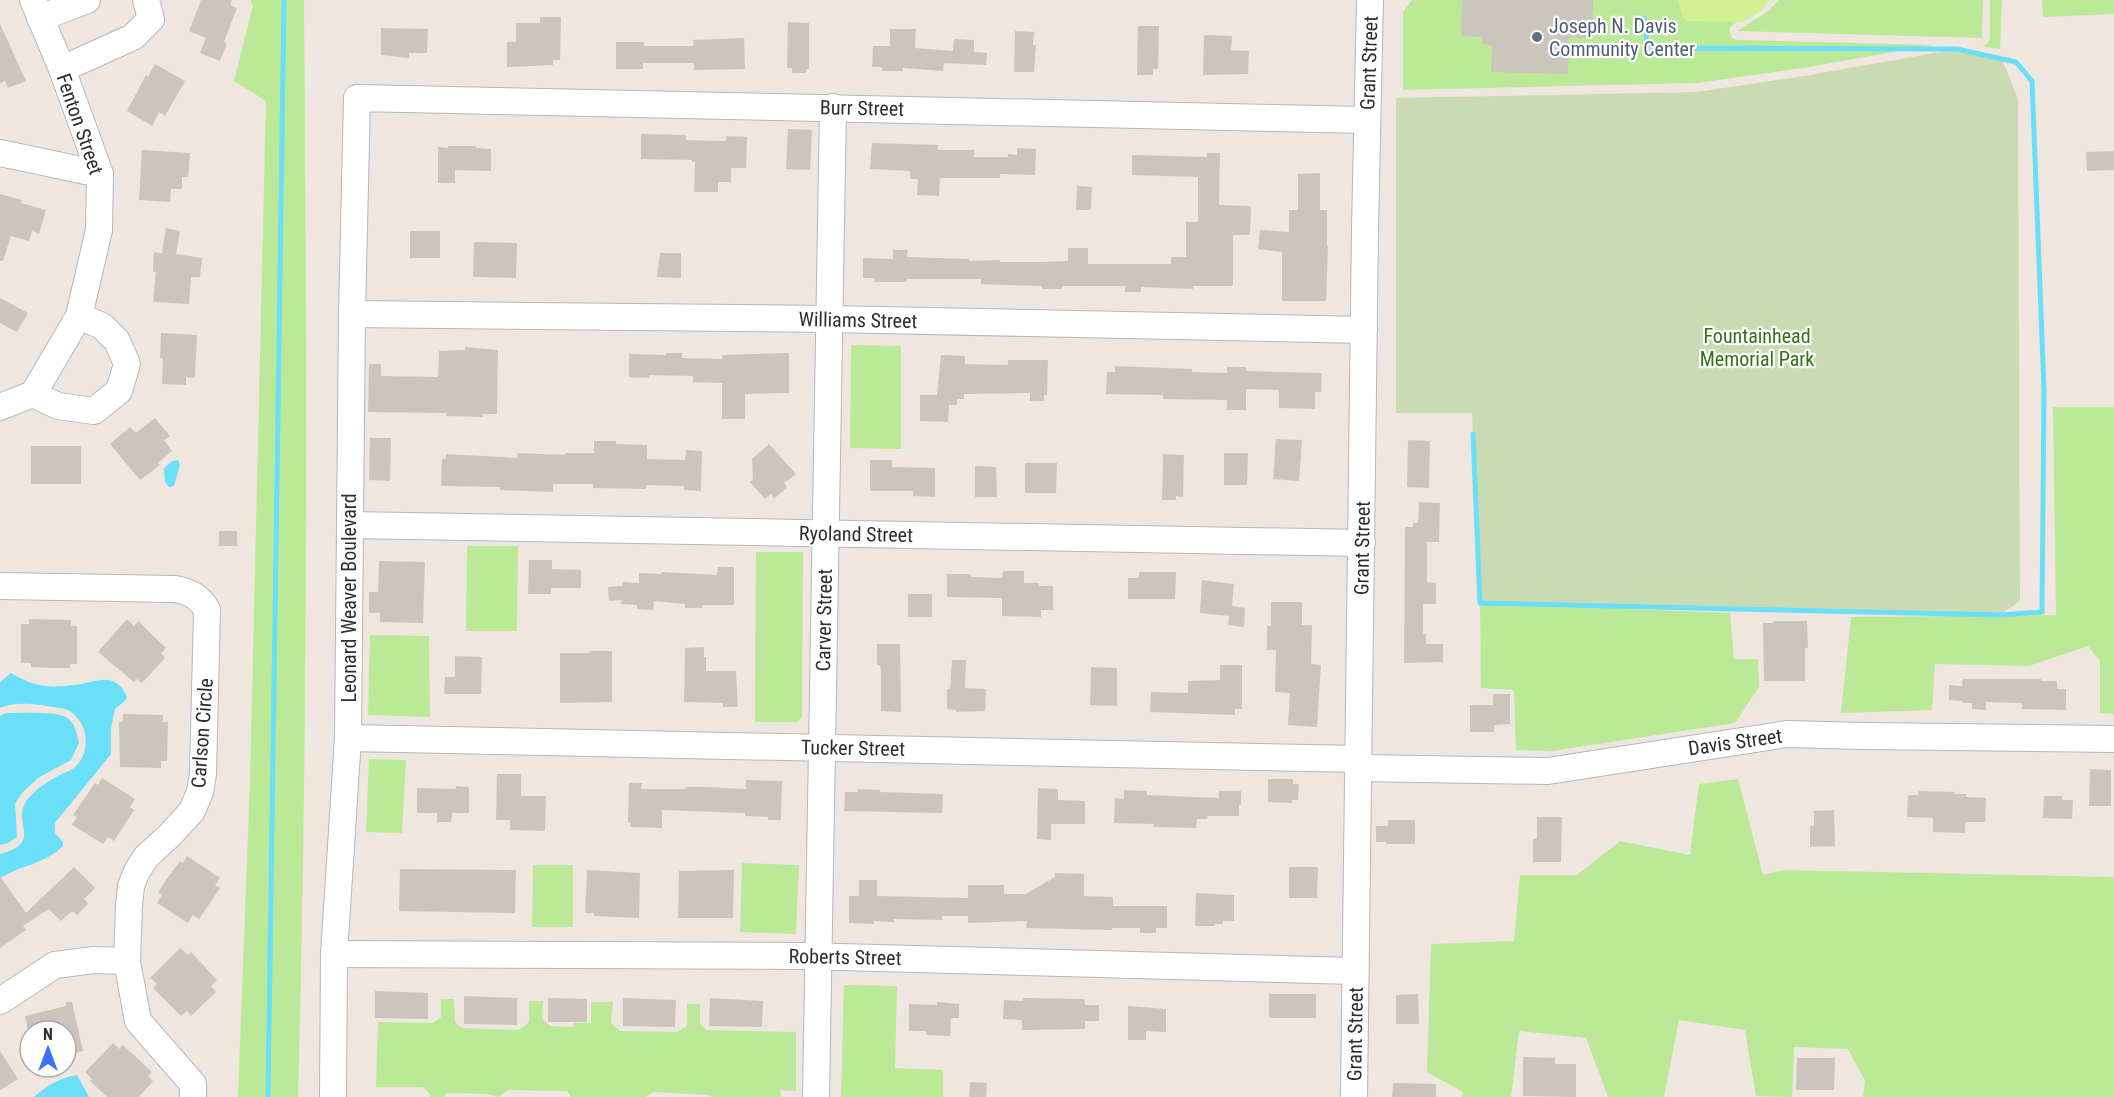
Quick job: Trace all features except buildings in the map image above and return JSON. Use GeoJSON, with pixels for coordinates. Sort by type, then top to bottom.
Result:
{"type":"FeatureCollection","features":[{"type":"Feature","properties":{"kind":"street"},"geometry":{"type":"LineString","coordinates":[[36,9],[87,0]]}},
{"type":"Feature","properties":{"kind":"street"},"geometry":{"type":"LineString","coordinates":[[62,69],[133,37],[151,19],[146,0]]}},
{"type":"Feature","properties":{"kind":"street","name":"Grant Street"},"geometry":{"type":"LineString","coordinates":[[1354,1097],[1370,0]]}},
{"type":"Feature","properties":{"kind":"street","name":"Fenton Street"},"geometry":{"type":"LineString","coordinates":[[33,394],[79,316],[99,230],[100,174],[62,69],[36,9]]}},
{"type":"Feature","properties":{"kind":"street","name":"Burr Street"},"geometry":{"type":"LineString","coordinates":[[357,98],[1367,120]]}},
{"type":"Feature","properties":{"kind":"street","name":"Leonard Weaver Boulevard"},"geometry":{"type":"LineString","coordinates":[[333,1097],[334,954],[348,738],[352,314],[357,98]]}},
{"type":"Feature","properties":{"kind":"street","name":"Carver Street"},"geometry":{"type":"LineString","coordinates":[[816,1097],[832,107]]}},
{"type":"Feature","properties":{"kind":"street"},"geometry":{"type":"LineString","coordinates":[[0,153],[100,174]]}},
{"type":"Feature","properties":{"kind":"street","name":"Williams Street"},"geometry":{"type":"LineString","coordinates":[[352,314],[830,319],[1364,330]]}},
{"type":"Feature","properties":{"kind":"street"},"geometry":{"type":"LineString","coordinates":[[0,407],[33,394],[58,406],[94,411],[119,391],[127,364],[117,341],[102,326],[79,316]]}},
{"type":"Feature","properties":{"kind":"street","name":"Ryoland Street"},"geometry":{"type":"LineString","coordinates":[[350,525],[1362,543]]}},
{"type":"Feature","properties":{"kind":"street","name":"Carlson Circle"},"geometry":{"type":"LineString","coordinates":[[0,586],[175,589],[194,595],[201,600],[207,610],[200,792],[192,811],[170,836],[146,857],[137,871],[131,886],[127,961],[138,1021],[193,1084],[193,1097]]}},
{"type":"Feature","properties":{"kind":"street","name":"Davis Street"},"geometry":{"type":"LineString","coordinates":[[1358,764],[1548,771],[1787,734],[2114,739]]}},
{"type":"Feature","properties":{"kind":"street","name":"Tucker Street"},"geometry":{"type":"LineString","coordinates":[[348,738],[822,748],[1358,764]]}},
{"type":"Feature","properties":{"kind":"street","name":"Roberts Street"},"geometry":{"type":"LineString","coordinates":[[334,954],[818,956],[1355,971]]}},
{"type":"Feature","properties":{"kind":"street"},"geometry":{"type":"LineString","coordinates":[[0,1001],[55,965],[94,960],[127,961]]}},
{"type":"Feature","properties":{"kind":"green space"},"geometry":{"type":"Polygon","coordinates":[[[250,0],[304,0],[306,548],[304,823],[298,1097],[238,1097],[250,782],[266,101],[234,81],[253,6],[250,0]]]}},
{"type":"Feature","properties":{"kind":"green space"},"geometry":{"type":"Polygon","coordinates":[[[1412,0],[1684,0],[1763,5],[1731,26],[1729,31],[1732,38],[1737,40],[1933,45],[1803,68],[1697,83],[1403,90],[1403,12],[1412,0]]]}},
{"type":"Feature","properties":{"kind":"green space"},"geometry":{"type":"Polygon","coordinates":[[[1678,0],[1770,0],[1762,10],[1743,22],[1687,21],[1682,16],[1678,0]]]}},
{"type":"Feature","properties":{"kind":"green space"},"geometry":{"type":"Polygon","coordinates":[[[1779,0],[1983,0],[1982,38],[1737,31],[1767,12],[1779,0]]]}},
{"type":"Feature","properties":{"kind":"green space"},"geometry":{"type":"Polygon","coordinates":[[[1990,0],[2002,0],[2000,49],[1983,46],[1990,38],[1990,0]]]}},
{"type":"Feature","properties":{"kind":"green space"},"geometry":{"type":"Polygon","coordinates":[[[2042,0],[2114,0],[2114,14],[2043,17],[2042,0]]]}},
{"type":"Feature","properties":{"kind":"green space","name":"Fountainhead Memorial Park"},"geometry":{"type":"Polygon","coordinates":[[[1957,49],[2002,59],[2018,99],[2020,601],[2000,615],[1480,603],[1472,413],[1396,413],[1396,98],[1697,92],[1957,49]]]}},
{"type":"Feature","properties":{"kind":"green space"},"geometry":{"type":"Polygon","coordinates":[[[851,345],[901,346],[901,449],[850,448],[851,345]]]}},
{"type":"Feature","properties":{"kind":"green space"},"geometry":{"type":"Polygon","coordinates":[[[2053,407],[2114,407],[2114,714],[2100,713],[2100,661],[2088,646],[2029,666],[1935,664],[1932,710],[1841,713],[1851,617],[2056,615],[2053,407]]]}},
{"type":"Feature","properties":{"kind":"green space"},"geometry":{"type":"Polygon","coordinates":[[[467,546],[518,546],[517,631],[466,631],[467,546]]]}},
{"type":"Feature","properties":{"kind":"green space"},"geometry":{"type":"Polygon","coordinates":[[[756,552],[803,552],[802,717],[798,722],[755,722],[756,552]]]}},
{"type":"Feature","properties":{"kind":"green space"},"geometry":{"type":"Polygon","coordinates":[[[1480,603],[1730,613],[1734,659],[1758,659],[1759,687],[1735,723],[1552,751],[1516,750],[1514,690],[1481,688],[1480,603]]]}},
{"type":"Feature","properties":{"kind":"green space"},"geometry":{"type":"Polygon","coordinates":[[[370,635],[429,636],[430,717],[368,715],[370,635]]]}},
{"type":"Feature","properties":{"kind":"green space"},"geometry":{"type":"Polygon","coordinates":[[[369,759],[406,760],[402,833],[366,832],[369,759]]]}},
{"type":"Feature","properties":{"kind":"green space"},"geometry":{"type":"Polygon","coordinates":[[[1738,779],[1763,875],[1783,870],[2114,877],[2114,1097],[1863,1097],[1865,1081],[1848,1049],[1794,1047],[1792,1097],[1756,1096],[1745,1030],[1679,1020],[1664,1097],[1608,1097],[1586,1038],[1519,1031],[1511,1097],[1462,1097],[1463,1092],[1427,1072],[1431,944],[1514,941],[1520,875],[1577,875],[1620,841],[1690,855],[1699,784],[1738,779]]]}},
{"type":"Feature","properties":{"kind":"green space"},"geometry":{"type":"Polygon","coordinates":[[[742,863],[799,865],[796,934],[740,932],[742,863]]]}},
{"type":"Feature","properties":{"kind":"green space"},"geometry":{"type":"Polygon","coordinates":[[[533,865],[573,865],[573,927],[532,927],[533,865]]]}},
{"type":"Feature","properties":{"kind":"green space"},"geometry":{"type":"Polygon","coordinates":[[[844,985],[897,986],[895,1068],[943,1070],[943,1097],[841,1097],[844,985]]]}},
{"type":"Feature","properties":{"kind":"green space"},"geometry":{"type":"Polygon","coordinates":[[[441,999],[454,999],[455,1022],[462,1028],[519,1030],[529,1022],[529,1001],[543,1001],[542,1019],[550,1026],[573,1027],[574,1023],[591,1023],[591,1002],[613,1002],[611,1023],[620,1031],[677,1032],[687,1026],[687,1004],[700,1004],[700,1024],[707,1030],[796,1032],[796,1091],[780,1090],[781,1097],[712,1097],[654,1092],[645,1097],[571,1097],[567,1091],[509,1090],[498,1097],[487,1094],[445,1093],[444,1097],[430,1097],[423,1087],[376,1087],[378,1022],[433,1023],[441,1017],[441,999]]]}},
{"type":"Feature","properties":{"kind":"water"},"geometry":{"type":"Polygon","coordinates":[[[178,460],[180,465],[174,486],[169,487],[165,482],[164,468],[172,461],[178,460]]]}},
{"type":"Feature","properties":{"kind":"water"},"geometry":{"type":"Polygon","coordinates":[[[11,673],[32,683],[49,686],[110,680],[122,688],[127,697],[115,709],[111,729],[111,754],[55,823],[55,833],[63,842],[63,846],[49,857],[0,878],[0,854],[21,844],[24,838],[22,816],[27,800],[54,778],[75,767],[82,758],[86,743],[81,723],[68,710],[30,704],[14,704],[0,708],[0,682],[11,673]]]}},
{"type":"Feature","properties":{"kind":"water"},"geometry":{"type":"Polygon","coordinates":[[[6,713],[45,713],[66,717],[74,725],[79,743],[71,760],[38,778],[22,793],[15,804],[17,837],[0,845],[0,716],[6,713]]]}},
{"type":"Feature","properties":{"kind":"water"},"geometry":{"type":"Polygon","coordinates":[[[78,1077],[89,1097],[34,1097],[63,1079],[78,1079],[78,1077]]]}},
{"type":"Feature","properties":{"kind":"waterway"},"geometry":{"type":"LineString","coordinates":[[268,1097],[284,0]]}},
{"type":"Feature","properties":{"kind":"waterway"},"geometry":{"type":"LineString","coordinates":[[1473,434],[1480,603],[2000,615],[2042,612],[2044,390],[2032,81],[2016,62],[1957,49],[1647,46],[1644,18]]}},
{"type":"Feature","properties":{"kind":"place","name":"Joseph N. Davis Community Center"},"geometry":{"type":"Point","coordinates":[1537,37]}}]}
